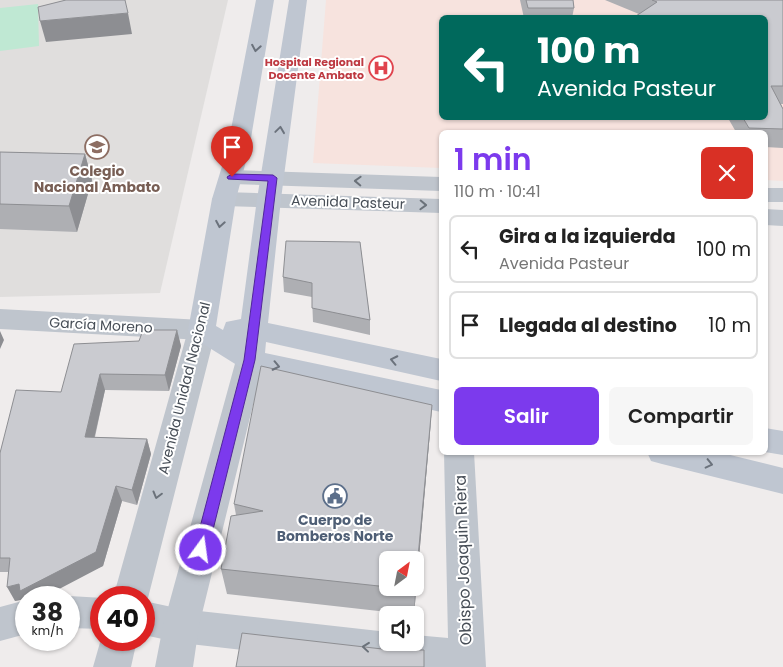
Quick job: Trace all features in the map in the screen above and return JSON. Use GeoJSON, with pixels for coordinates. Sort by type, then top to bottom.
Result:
{"type":"FeatureCollection","features":[{"type":"Feature","properties":{"kind":"main road","name":"Avenida Unidad Nacional"},"geometry":{"type":"LineString","coordinates":[[202,330],[265,0]]}},
{"type":"Feature","properties":{"kind":"main road"},"geometry":{"type":"LineString","coordinates":[[250,360],[252,329],[298,0]]}},
{"type":"Feature","properties":{"kind":"main road"},"geometry":{"type":"LineString","coordinates":[[202,330],[252,329],[439,370]]}},
{"type":"Feature","properties":{"kind":"main road"},"geometry":{"type":"LineString","coordinates":[[202,330],[250,360],[439,401]]}},
{"type":"Feature","properties":{"kind":"main road"},"geometry":{"type":"LineString","coordinates":[[768,441],[783,444]]}},
{"type":"Feature","properties":{"kind":"main road"},"geometry":{"type":"LineString","coordinates":[[675,455],[783,481]]}},
{"type":"Feature","properties":{"kind":"street","name":"Avenida Pasteur"},"geometry":{"type":"LineString","coordinates":[[228,188],[439,184]]}},
{"type":"Feature","properties":{"kind":"street","name":"Avenida Pasteur"},"geometry":{"type":"LineString","coordinates":[[271,188],[439,206]]}},
{"type":"Feature","properties":{"kind":"street"},"geometry":{"type":"LineString","coordinates":[[768,195],[783,195]]}},
{"type":"Feature","properties":{"kind":"street"},"geometry":{"type":"LineString","coordinates":[[768,218],[783,218]]}},
{"type":"Feature","properties":{"kind":"street","name":"García Moreno"},"geometry":{"type":"LineString","coordinates":[[0,319],[202,330]]}},
{"type":"Feature","properties":{"kind":"street","name":"Avenida Unidad Nacional"},"geometry":{"type":"LineString","coordinates":[[133,586],[202,330]]}},
{"type":"Feature","properties":{"kind":"street"},"geometry":{"type":"LineString","coordinates":[[174,667],[181,626],[250,360]]}},
{"type":"Feature","properties":{"kind":"street","name":"Obispo Joaquin Riera"},"geometry":{"type":"LineString","coordinates":[[459,455],[467,662]]}},
{"type":"Feature","properties":{"kind":"street"},"geometry":{"type":"LineString","coordinates":[[0,624],[15,620]]}},
{"type":"Feature","properties":{"kind":"street"},"geometry":{"type":"LineString","coordinates":[[155,620],[181,626],[467,662]]}},
{"type":"Feature","properties":{"kind":"street"},"geometry":{"type":"LineString","coordinates":[[112,667],[116,651]]}},
{"type":"Feature","properties":{"kind":"shaded area","name":"Colegio Nacional Ambato"},"geometry":{"type":"Polygon","coordinates":[[[0,0],[228,0],[160,293],[0,297],[0,0]]]}},
{"type":"Feature","properties":{"kind":"shaded area","name":"Hospital Regional Docente Ambato"},"geometry":{"type":"Polygon","coordinates":[[[326,0],[783,0],[783,181],[768,180],[768,130],[439,130],[439,168],[313,163],[326,0]]]}},
{"type":"Feature","properties":{"kind":"green space"},"geometry":{"type":"Polygon","coordinates":[[[38,4],[39,46],[0,51],[0,8],[38,4]]]}},
{"type":"Feature","properties":{"kind":"building"},"geometry":{"type":"Polygon","coordinates":[[[66,0],[125,0],[128,13],[40,21],[38,7],[66,0]]]}},
{"type":"Feature","properties":{"kind":"building"},"geometry":{"type":"Polygon","coordinates":[[[526,0],[573,0],[574,8],[528,8],[526,0]]]}},
{"type":"Feature","properties":{"kind":"building"},"geometry":{"type":"Polygon","coordinates":[[[652,0],[783,0],[783,86],[771,86],[783,109],[783,129],[749,128],[744,120],[768,120],[768,15],[638,15],[657,2],[652,0]]]}},
{"type":"Feature","properties":{"kind":"building"},"geometry":{"type":"Polygon","coordinates":[[[0,152],[85,154],[69,206],[0,204],[0,152]]]}},
{"type":"Feature","properties":{"kind":"building"},"geometry":{"type":"Polygon","coordinates":[[[286,241],[360,242],[370,320],[312,308],[312,283],[283,277],[286,241]]]}},
{"type":"Feature","properties":{"kind":"building"},"geometry":{"type":"Polygon","coordinates":[[[143,330],[177,330],[165,375],[100,374],[85,437],[147,439],[132,490],[116,486],[96,552],[30,586],[19,586],[19,584],[7,587],[10,558],[0,558],[0,453],[16,390],[61,392],[74,344],[139,341],[143,330]]]}},
{"type":"Feature","properties":{"kind":"building","name":"Cuerpo de Bomberos Norte"},"geometry":{"type":"Polygon","coordinates":[[[261,366],[432,405],[419,551],[379,551],[379,586],[221,569],[231,516],[263,511],[234,504],[261,366]]]}},
{"type":"Feature","properties":{"kind":"building"},"geometry":{"type":"Polygon","coordinates":[[[242,633],[379,649],[379,651],[424,651],[424,667],[236,667],[242,633]]]}},
{"type":"Feature","properties":{"kind":"place","name":"Hospital Regional Docente Ambato"},"geometry":{"type":"Point","coordinates":[381,68]}},
{"type":"Feature","properties":{"kind":"place","name":"Colegio Nacional Ambato"},"geometry":{"type":"Point","coordinates":[97,147]}},
{"type":"Feature","properties":{"kind":"place","name":"Cuerpo de Bomberos Norte"},"geometry":{"type":"Point","coordinates":[335,496]}},
{"type":"Feature","properties":{"kind":"route"},"geometry":{"type":"LineString","coordinates":[[201,550],[250,360],[252,329],[273,178],[232,177]]}}]}
